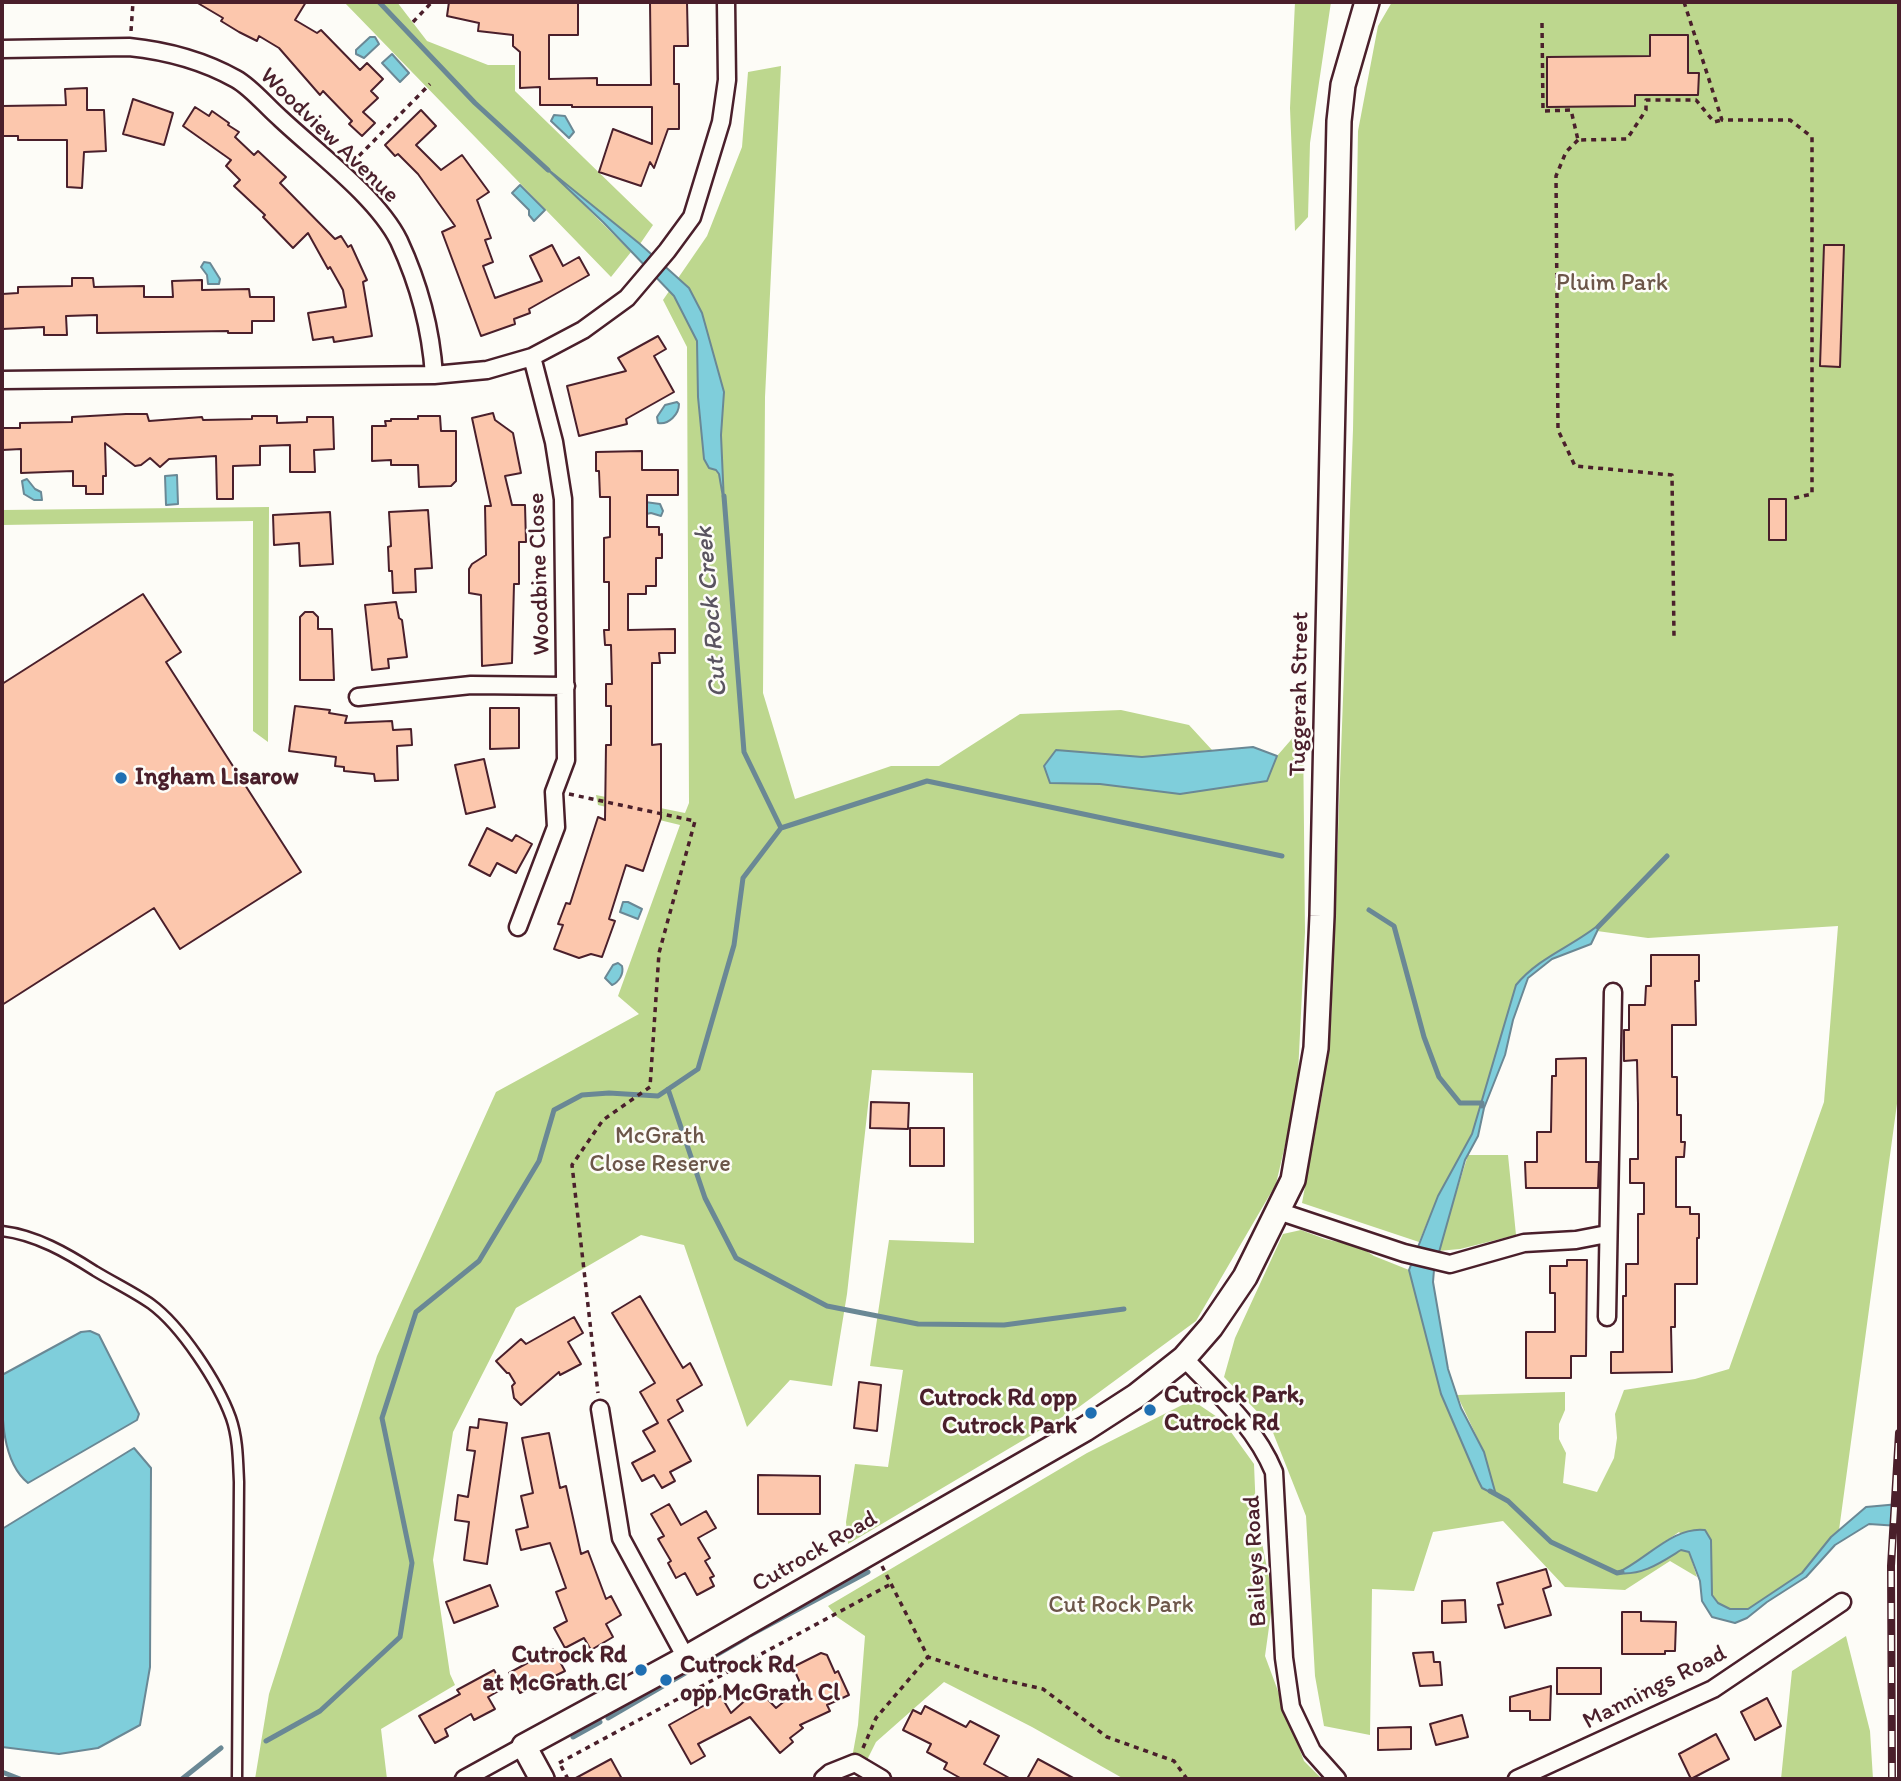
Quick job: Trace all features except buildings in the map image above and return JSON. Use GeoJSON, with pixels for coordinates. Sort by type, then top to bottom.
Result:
{"type":"FeatureCollection","features":[{"type":"Feature","properties":{"kind":"street"},"geometry":{"type":"LineString","coordinates":[[2,380],[434,375],[487,370],[532,357],[583,330],[626,298],[692,217],[720,122],[726,80],[726,2]]}},
{"type":"Feature","properties":{"kind":"street","name":"Tuggerah Street"},"geometry":{"type":"LineString","coordinates":[[1184,1358],[1229,1303],[1245,1277],[1293,1180],[1316,1048],[1322,903],[1339,121],[1343,85],[1367,2]]}},
{"type":"Feature","properties":{"kind":"street","name":"Woodview Avenue"},"geometry":{"type":"LineString","coordinates":[[2,49],[129,47],[190,58],[239,81],[369,200],[398,239],[416,283],[433,350],[434,375]]}},
{"type":"Feature","properties":{"kind":"street","name":"Woodbine Close"},"geometry":{"type":"LineString","coordinates":[[532,357],[554,442],[563,499],[566,760],[554,792]]}},
{"type":"Feature","properties":{"kind":"street"},"geometry":{"type":"LineString","coordinates":[[358,697],[471,685],[566,686]]}},
{"type":"Feature","properties":{"kind":"street"},"geometry":{"type":"LineString","coordinates":[[518,928],[556,827],[554,792]]}},
{"type":"Feature","properties":{"kind":"street"},"geometry":{"type":"LineString","coordinates":[[1607,1317],[1613,992]]}},
{"type":"Feature","properties":{"kind":"street"},"geometry":{"type":"LineString","coordinates":[[1278,1210],[1404,1254],[1450,1264],[1524,1243],[1576,1240],[1607,1234]]}},
{"type":"Feature","properties":{"kind":"street","name":"Cutrock Road"},"geometry":{"type":"LineString","coordinates":[[464,1779],[686,1658],[1085,1429],[1136,1396],[1184,1358]]}},
{"type":"Feature","properties":{"kind":"street","name":"Baileys Road"},"geometry":{"type":"LineString","coordinates":[[1184,1358],[1253,1432],[1265,1450],[1274,1472],[1284,1658],[1290,1707],[1312,1751],[1338,1779]]}},
{"type":"Feature","properties":{"kind":"street"},"geometry":{"type":"LineString","coordinates":[[600,1409],[621,1538],[686,1658]]}},
{"type":"Feature","properties":{"kind":"street","name":"Mannings Road"},"geometry":{"type":"LineString","coordinates":[[1517,1779],[1713,1689],[1842,1602]]}},
{"type":"Feature","properties":{"kind":"street"},"geometry":{"type":"LineString","coordinates":[[524,1746],[542,1779]]}},
{"type":"Feature","properties":{"kind":"street"},"geometry":{"type":"LineString","coordinates":[[824,1779],[830,1773],[855,1763],[883,1779]]}},
{"type":"Feature","properties":{"kind":"lane"},"geometry":{"type":"LineString","coordinates":[[2,1231],[48,1244],[151,1304],[181,1332],[231,1418],[239,1482],[237,1779]]}},
{"type":"Feature","properties":{"kind":"path"},"geometry":{"type":"LineString","coordinates":[[129,47],[133,2]]}},
{"type":"Feature","properties":{"kind":"path"},"geometry":{"type":"LineString","coordinates":[[413,22],[432,2]]}},
{"type":"Feature","properties":{"kind":"path"},"geometry":{"type":"LineString","coordinates":[[1684,2],[1722,120]]}},
{"type":"Feature","properties":{"kind":"path"},"geometry":{"type":"LineString","coordinates":[[1542,23],[1543,111],[1571,110],[1578,140]]}},
{"type":"Feature","properties":{"kind":"path"},"geometry":{"type":"LineString","coordinates":[[341,175],[430,84]]}},
{"type":"Feature","properties":{"kind":"path"},"geometry":{"type":"LineString","coordinates":[[1674,637],[1672,475],[1575,466],[1558,430],[1556,176],[1566,152],[1578,140],[1628,139],[1646,110],[1646,100],[1696,100],[1714,122],[1790,120],[1812,137],[1812,494],[1790,499]]}},
{"type":"Feature","properties":{"kind":"path"},"geometry":{"type":"LineString","coordinates":[[554,792],[589,797],[695,821],[659,953],[650,1087],[603,1120],[572,1165],[600,1409]]}},
{"type":"Feature","properties":{"kind":"path"},"geometry":{"type":"LineString","coordinates":[[873,1549],[928,1657],[1043,1689],[1107,1737],[1174,1761],[1187,1779]]}},
{"type":"Feature","properties":{"kind":"path"},"geometry":{"type":"LineString","coordinates":[[559,1763],[891,1584]]}},
{"type":"Feature","properties":{"kind":"path"},"geometry":{"type":"LineString","coordinates":[[855,1763],[876,1718],[928,1657]]}},
{"type":"Feature","properties":{"kind":"green space"},"geometry":{"type":"Polygon","coordinates":[[[344,2],[397,2],[427,41],[488,65],[515,65],[515,91],[653,225],[640,244],[556,177],[631,252],[611,277],[344,2]]]}},
{"type":"Feature","properties":{"kind":"green space"},"geometry":{"type":"Polygon","coordinates":[[[1295,2],[1331,2],[1310,143],[1308,217],[1295,231],[1290,108],[1295,2]]]}},
{"type":"Feature","properties":{"kind":"green space","name":"Pluim Park"},"geometry":{"type":"Polygon","coordinates":[[[1392,2],[1899,2],[1899,1089],[1839,1530],[1802,1573],[1747,1610],[1730,1609],[1718,1603],[1712,1595],[1710,1569],[1679,1532],[1619,1573],[1681,1550],[1689,1552],[1697,1577],[1670,1561],[1625,1590],[1565,1587],[1503,1521],[1433,1532],[1414,1591],[1372,1589],[1370,1735],[1324,1726],[1315,1676],[1306,1516],[1270,1425],[1224,1377],[1235,1338],[1283,1234],[1301,1230],[1360,1247],[1374,1256],[1409,1270],[1441,1394],[1482,1488],[1495,1494],[1484,1452],[1457,1395],[1565,1392],[1565,1410],[1559,1424],[1559,1439],[1566,1453],[1563,1483],[1597,1492],[1614,1458],[1617,1438],[1615,1414],[1624,1390],[1695,1379],[1729,1369],[1824,1102],[1838,926],[1648,938],[1597,931],[1600,924],[1546,959],[1516,985],[1472,1134],[1438,1196],[1419,1242],[1302,1203],[1323,1090],[1331,1021],[1353,430],[1358,131],[1378,26],[1392,2]]]}},
{"type":"Feature","properties":{"kind":"green space","name":"McGrath Close Reserve"},"geometry":{"type":"Polygon","coordinates":[[[781,66],[765,397],[763,693],[795,799],[891,766],[939,766],[1020,714],[1121,710],[1189,725],[1212,750],[1142,757],[1056,750],[1050,783],[1100,784],[1180,794],[1267,781],[1277,756],[1303,726],[1305,932],[1297,1094],[1276,1184],[1196,1321],[1079,1407],[848,1544],[846,1522],[855,1464],[888,1467],[903,1370],[870,1366],[889,1240],[974,1243],[973,1073],[872,1070],[847,1294],[832,1386],[790,1380],[747,1427],[684,1245],[641,1235],[516,1308],[453,1432],[433,1560],[450,1674],[455,1685],[381,1729],[387,1779],[255,1779],[269,1694],[377,1356],[496,1092],[639,1014],[618,996],[680,825],[598,805],[596,795],[685,813],[689,803],[687,347],[663,300],[707,236],[742,147],[748,72],[781,66]]]}},
{"type":"Feature","properties":{"kind":"green space"},"geometry":{"type":"Polygon","coordinates":[[[269,507],[268,742],[253,731],[253,521],[2,525],[2,510],[269,507]]]}},
{"type":"Feature","properties":{"kind":"green space"},"geometry":{"type":"Polygon","coordinates":[[[1468,1155],[1508,1155],[1516,1235],[1460,1249],[1438,1251],[1468,1155]]]}},
{"type":"Feature","properties":{"kind":"green space","name":"Cut Rock Park"},"geometry":{"type":"Polygon","coordinates":[[[1192,1400],[1223,1421],[1254,1464],[1256,1513],[1273,1598],[1265,1656],[1304,1761],[1322,1779],[1124,1779],[1032,1727],[944,1682],[876,1742],[867,1760],[852,1758],[858,1725],[865,1636],[837,1617],[828,1606],[1087,1453],[1192,1400]]]}},
{"type":"Feature","properties":{"kind":"green space"},"geometry":{"type":"Polygon","coordinates":[[[1846,1636],[1870,1731],[1873,1779],[1781,1779],[1792,1671],[1846,1636]]]}},
{"type":"Feature","properties":{"kind":"water"},"geometry":{"type":"Polygon","coordinates":[[[370,37],[375,37],[379,44],[364,58],[356,54],[356,50],[370,37]]]}},
{"type":"Feature","properties":{"kind":"water"},"geometry":{"type":"Polygon","coordinates":[[[392,54],[409,73],[400,82],[382,63],[392,54]]]}},
{"type":"Feature","properties":{"kind":"water"},"geometry":{"type":"Polygon","coordinates":[[[554,115],[565,116],[574,132],[569,138],[551,121],[554,115]]]}},
{"type":"Feature","properties":{"kind":"water"},"geometry":{"type":"Polygon","coordinates":[[[545,167],[640,244],[689,288],[702,313],[724,392],[721,435],[724,503],[719,474],[709,468],[704,459],[698,397],[697,341],[674,296],[603,222],[545,167]]]}},
{"type":"Feature","properties":{"kind":"water"},"geometry":{"type":"Polygon","coordinates":[[[520,185],[545,210],[534,221],[529,210],[512,193],[520,185]]]}},
{"type":"Feature","properties":{"kind":"water"},"geometry":{"type":"Polygon","coordinates":[[[204,262],[210,263],[220,279],[219,284],[208,284],[207,275],[201,267],[204,262]]]}},
{"type":"Feature","properties":{"kind":"water"},"geometry":{"type":"Polygon","coordinates":[[[677,402],[679,408],[673,418],[658,423],[657,417],[665,405],[677,402]]]}},
{"type":"Feature","properties":{"kind":"water"},"geometry":{"type":"Polygon","coordinates":[[[177,475],[178,504],[166,505],[165,476],[177,475]]]}},
{"type":"Feature","properties":{"kind":"water"},"geometry":{"type":"Polygon","coordinates":[[[27,479],[41,492],[42,500],[34,500],[24,494],[22,481],[27,479]]]}},
{"type":"Feature","properties":{"kind":"water"},"geometry":{"type":"Polygon","coordinates":[[[645,502],[660,504],[663,511],[661,516],[651,513],[642,515],[645,502]]]}},
{"type":"Feature","properties":{"kind":"water"},"geometry":{"type":"Polygon","coordinates":[[[1253,747],[1277,756],[1267,781],[1180,794],[1100,784],[1050,783],[1044,766],[1056,750],[1142,757],[1253,747]]]}},
{"type":"Feature","properties":{"kind":"water"},"geometry":{"type":"Polygon","coordinates":[[[623,902],[642,909],[638,919],[620,912],[623,902]]]}},
{"type":"Feature","properties":{"kind":"water"},"geometry":{"type":"Polygon","coordinates":[[[1601,923],[1591,944],[1552,959],[1528,978],[1513,1020],[1505,1055],[1484,1108],[1478,1136],[1465,1160],[1434,1270],[1433,1282],[1448,1369],[1461,1408],[1484,1452],[1496,1495],[1482,1488],[1441,1394],[1409,1270],[1438,1196],[1472,1134],[1516,985],[1536,966],[1601,923]]]}},
{"type":"Feature","properties":{"kind":"water"},"geometry":{"type":"Polygon","coordinates":[[[618,963],[622,966],[622,975],[612,985],[605,978],[613,965],[618,963]]]}},
{"type":"Feature","properties":{"kind":"water"},"geometry":{"type":"Polygon","coordinates":[[[90,1331],[99,1335],[139,1414],[137,1420],[28,1483],[19,1473],[7,1448],[2,1375],[81,1332],[90,1331]]]}},
{"type":"Feature","properties":{"kind":"water"},"geometry":{"type":"Polygon","coordinates":[[[134,1448],[151,1468],[150,1667],[140,1725],[98,1748],[59,1754],[2,1747],[2,1529],[134,1448]]]}},
{"type":"Feature","properties":{"kind":"water"},"geometry":{"type":"Polygon","coordinates":[[[1899,1504],[1899,1526],[1869,1524],[1835,1545],[1806,1577],[1747,1618],[1735,1623],[1712,1617],[1702,1601],[1700,1581],[1689,1552],[1681,1550],[1658,1564],[1635,1573],[1617,1573],[1671,1538],[1693,1530],[1705,1530],[1711,1540],[1712,1595],[1718,1603],[1730,1609],[1748,1609],[1802,1573],[1831,1537],[1866,1507],[1899,1504]]]}},
{"type":"Feature","properties":{"kind":"waterway","name":"Cut Rock Creek"},"geometry":{"type":"LineString","coordinates":[[379,2],[475,103],[548,170]]}},
{"type":"Feature","properties":{"kind":"waterway","name":"Cut Rock Creek"},"geometry":{"type":"LineString","coordinates":[[724,496],[744,752],[781,828],[927,781],[1282,856]]}},
{"type":"Feature","properties":{"kind":"waterway"},"geometry":{"type":"LineString","coordinates":[[266,1741],[320,1711],[400,1637],[412,1563],[382,1418],[416,1312],[479,1261],[539,1161],[554,1110],[582,1095],[609,1093],[658,1096],[698,1069],[734,945],[743,878],[781,828]]}},
{"type":"Feature","properties":{"kind":"waterway"},"geometry":{"type":"LineString","coordinates":[[1598,927],[1667,856]]}},
{"type":"Feature","properties":{"kind":"waterway","name":"Cut Rock Creek"},"geometry":{"type":"LineString","coordinates":[[1369,910],[1394,926],[1424,1037],[1439,1077],[1460,1103],[1482,1103],[1482,1106]]}},
{"type":"Feature","properties":{"kind":"waterway"},"geometry":{"type":"LineString","coordinates":[[668,1089],[705,1198],[736,1258],[827,1306],[918,1324],[1004,1325],[1124,1309]]}},
{"type":"Feature","properties":{"kind":"waterway","name":"Cut Rock Creek"},"geometry":{"type":"LineString","coordinates":[[1490,1491],[1508,1501],[1551,1542],[1617,1573],[1622,1572]]}},
{"type":"Feature","properties":{"kind":"waterway"},"geometry":{"type":"LineString","coordinates":[[750,1635],[868,1572]]}},
{"type":"Feature","properties":{"kind":"waterway"},"geometry":{"type":"LineString","coordinates":[[608,1718],[747,1637]]}},
{"type":"Feature","properties":{"kind":"waterway"},"geometry":{"type":"LineString","coordinates":[[573,1737],[600,1722]]}},
{"type":"Feature","properties":{"kind":"waterway"},"geometry":{"type":"LineString","coordinates":[[182,1779],[221,1748]]}},
{"type":"Feature","properties":{"kind":"waterway"},"geometry":{"type":"LineString","coordinates":[[2,1772],[20,1779]]}},
{"type":"Feature","properties":{"kind":"railway"},"geometry":{"type":"LineString","coordinates":[[1892,1779],[1891,1566],[1899,1433]]}},
{"type":"Feature","properties":{"kind":"place","name":"Ingham Lisarow"},"geometry":{"type":"Point","coordinates":[121,778]}},
{"type":"Feature","properties":{"kind":"place","name":"Cutrock Park, Cutrock Rd"},"geometry":{"type":"Point","coordinates":[1150,1410]}},
{"type":"Feature","properties":{"kind":"place","name":"Cutrock Rd opp Cutrock Park"},"geometry":{"type":"Point","coordinates":[1091,1413]}},
{"type":"Feature","properties":{"kind":"place","name":"Cutrock Rd at McGrath Cl"},"geometry":{"type":"Point","coordinates":[641,1670]}},
{"type":"Feature","properties":{"kind":"place","name":"Cutrock Rd opp McGrath Cl"},"geometry":{"type":"Point","coordinates":[666,1680]}}]}
